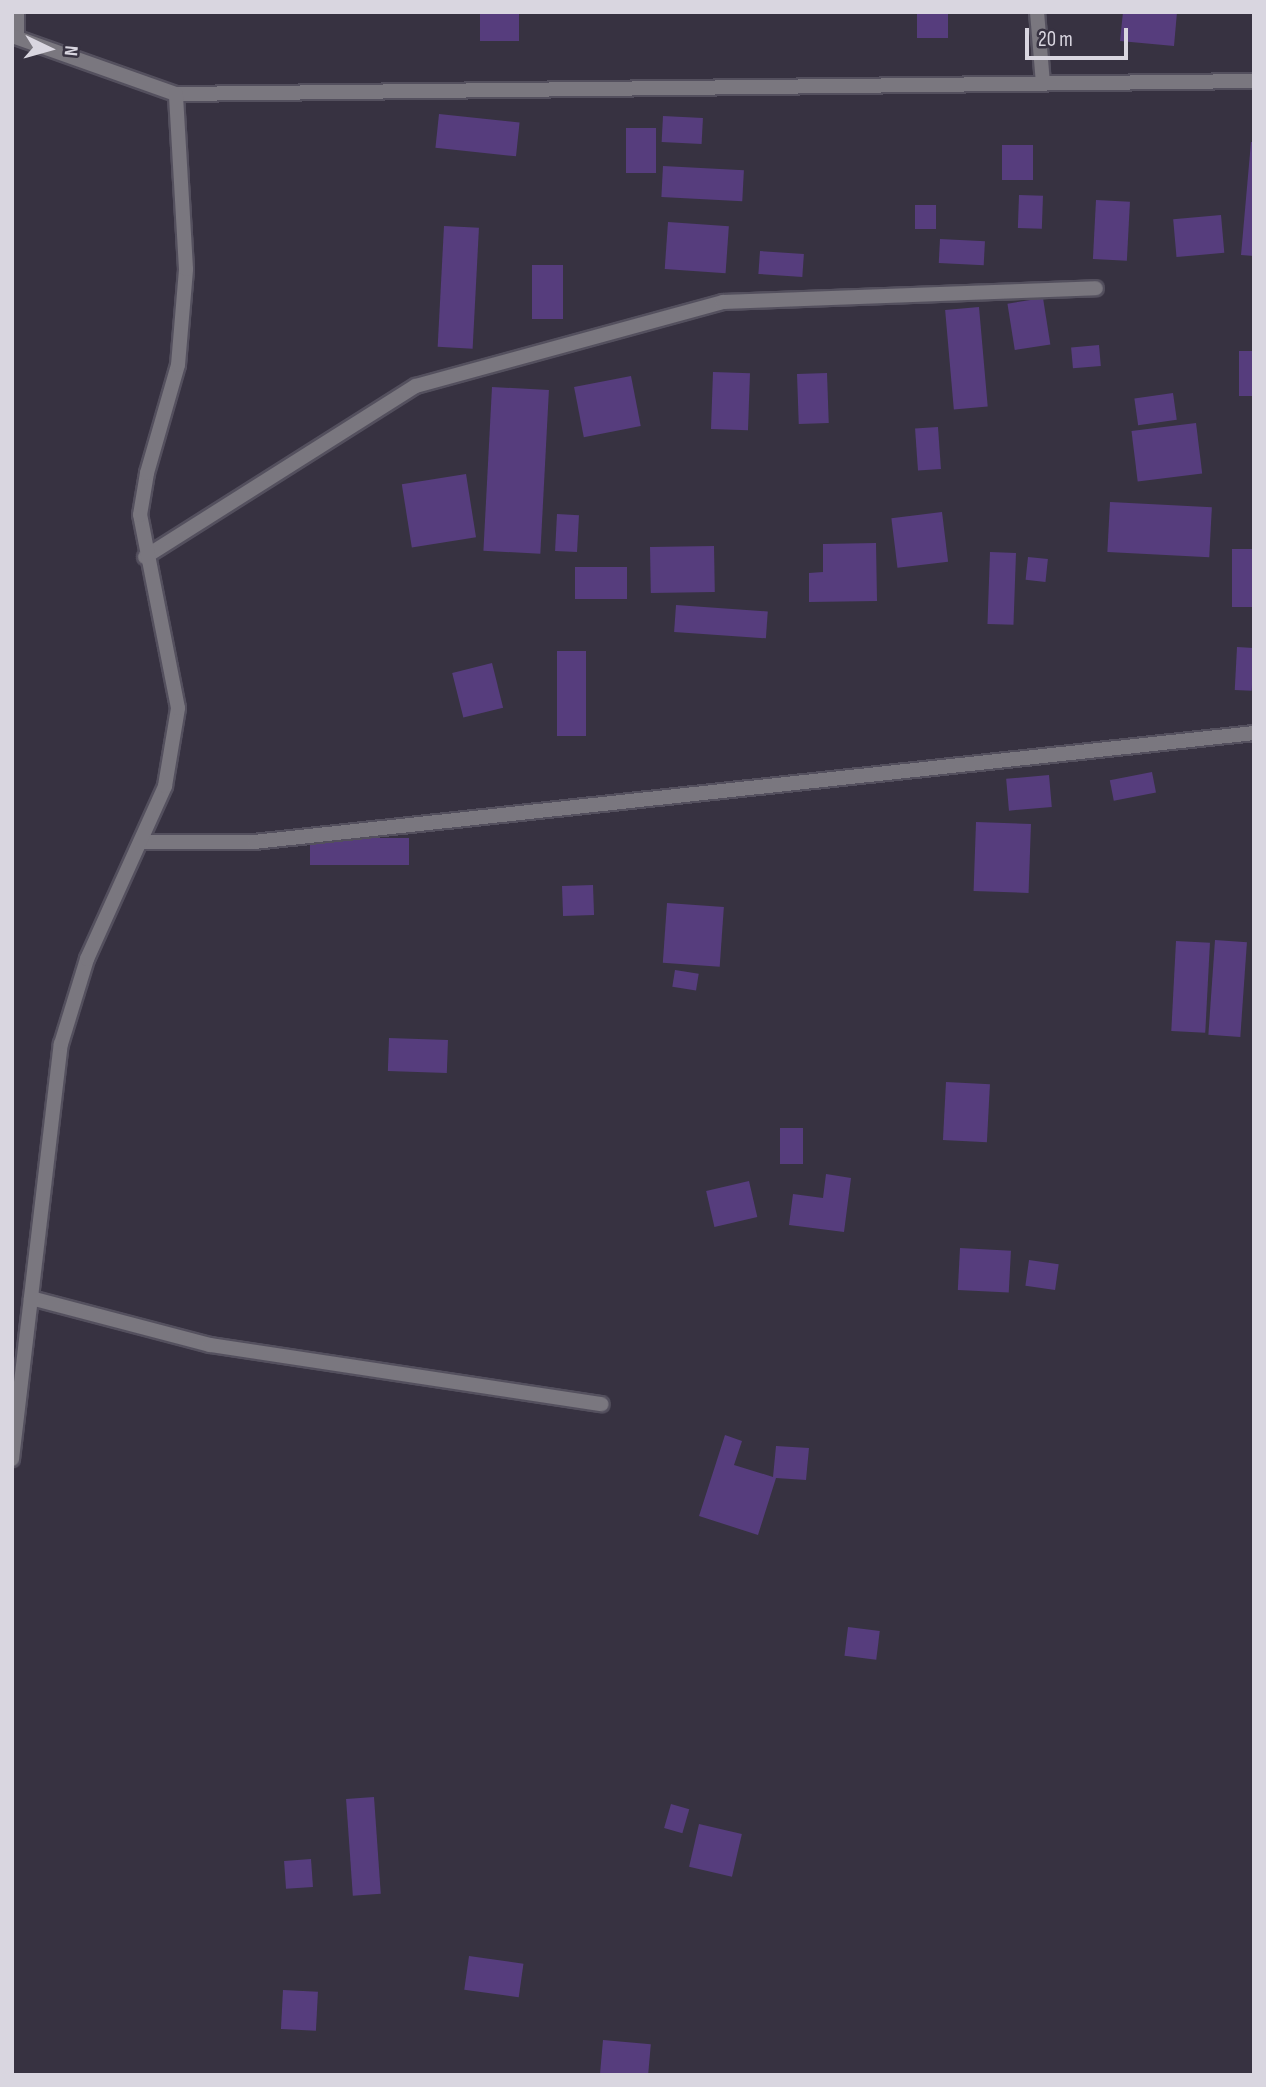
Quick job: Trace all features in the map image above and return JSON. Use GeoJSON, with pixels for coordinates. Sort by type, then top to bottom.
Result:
{"type":"FeatureCollection","features":[{"type":"Feature","properties":{"kind":"street"},"geometry":{"type":"LineString","coordinates":[[17,12],[15,37],[176,94],[1254,81]]}},
{"type":"Feature","properties":{"kind":"street"},"geometry":{"type":"LineString","coordinates":[[1037,12],[1043,83]]}},
{"type":"Feature","properties":{"kind":"street"},"geometry":{"type":"LineString","coordinates":[[12,1459],[61,1044],[87,959],[143,842],[165,786],[178,708],[168,643],[145,557],[140,515],[178,365],[186,269],[176,94]]}},
{"type":"Feature","properties":{"kind":"street"},"geometry":{"type":"LineString","coordinates":[[145,557],[416,386],[723,302],[1096,288]]}},
{"type":"Feature","properties":{"kind":"street"},"geometry":{"type":"LineString","coordinates":[[143,842],[254,842],[1254,733]]}},
{"type":"Feature","properties":{"kind":"street"},"geometry":{"type":"LineString","coordinates":[[31,1298],[210,1345],[602,1404]]}},
{"type":"Feature","properties":{"kind":"building"},"geometry":{"type":"Polygon","coordinates":[[[480,12],[519,12],[519,41],[480,41],[480,12]]]}},
{"type":"Feature","properties":{"kind":"building"},"geometry":{"type":"Polygon","coordinates":[[[917,12],[948,12],[948,38],[917,38],[917,12]]]}},
{"type":"Feature","properties":{"kind":"building"},"geometry":{"type":"Polygon","coordinates":[[[1123,12],[1177,12],[1174,46],[1120,41],[1123,12]]]}},
{"type":"Feature","properties":{"kind":"building"},"geometry":{"type":"Polygon","coordinates":[[[439,114],[520,122],[516,156],[435,148],[439,114]]]}},
{"type":"Feature","properties":{"kind":"building"},"geometry":{"type":"Polygon","coordinates":[[[663,116],[703,118],[702,144],[662,142],[663,116]]]}},
{"type":"Feature","properties":{"kind":"building"},"geometry":{"type":"Polygon","coordinates":[[[626,128],[656,128],[656,173],[626,173],[626,128]]]}},
{"type":"Feature","properties":{"kind":"building"},"geometry":{"type":"Polygon","coordinates":[[[1251,142],[1254,142],[1254,256],[1241,255],[1251,142]]]}},
{"type":"Feature","properties":{"kind":"building"},"geometry":{"type":"Polygon","coordinates":[[[1002,145],[1033,145],[1033,180],[1002,180],[1002,145]]]}},
{"type":"Feature","properties":{"kind":"building"},"geometry":{"type":"Polygon","coordinates":[[[663,166],[744,170],[742,201],[661,197],[663,166]]]}},
{"type":"Feature","properties":{"kind":"building"},"geometry":{"type":"Polygon","coordinates":[[[1019,195],[1043,196],[1042,229],[1018,228],[1019,195]]]}},
{"type":"Feature","properties":{"kind":"building"},"geometry":{"type":"Polygon","coordinates":[[[1096,200],[1130,202],[1127,261],[1093,259],[1096,200]]]}},
{"type":"Feature","properties":{"kind":"building"},"geometry":{"type":"Polygon","coordinates":[[[915,205],[936,205],[936,229],[915,229],[915,205]]]}},
{"type":"Feature","properties":{"kind":"building"},"geometry":{"type":"Polygon","coordinates":[[[1221,215],[1224,253],[1176,257],[1173,219],[1221,215]]]}},
{"type":"Feature","properties":{"kind":"building"},"geometry":{"type":"Polygon","coordinates":[[[668,222],[729,226],[726,273],[665,269],[668,222]]]}},
{"type":"Feature","properties":{"kind":"building"},"geometry":{"type":"Polygon","coordinates":[[[444,226],[479,228],[473,349],[438,347],[444,226]]]}},
{"type":"Feature","properties":{"kind":"building"},"geometry":{"type":"Polygon","coordinates":[[[940,239],[985,241],[984,265],[939,263],[940,239]]]}},
{"type":"Feature","properties":{"kind":"building"},"geometry":{"type":"Polygon","coordinates":[[[760,251],[804,254],[802,277],[758,274],[760,251]]]}},
{"type":"Feature","properties":{"kind":"building"},"geometry":{"type":"Polygon","coordinates":[[[532,265],[563,265],[563,319],[532,319],[532,265]]]}},
{"type":"Feature","properties":{"kind":"building"},"geometry":{"type":"Polygon","coordinates":[[[1043,298],[1050,344],[1015,350],[1007,304],[1043,298]]]}},
{"type":"Feature","properties":{"kind":"building"},"geometry":{"type":"Polygon","coordinates":[[[979,307],[988,407],[954,410],[945,310],[979,307]]]}},
{"type":"Feature","properties":{"kind":"building"},"geometry":{"type":"Polygon","coordinates":[[[1099,345],[1101,366],[1073,368],[1071,347],[1099,345]]]}},
{"type":"Feature","properties":{"kind":"building"},"geometry":{"type":"Polygon","coordinates":[[[1239,351],[1254,351],[1254,396],[1239,396],[1239,351]]]}},
{"type":"Feature","properties":{"kind":"building"},"geometry":{"type":"Polygon","coordinates":[[[713,372],[750,373],[748,430],[711,429],[713,372]]]}},
{"type":"Feature","properties":{"kind":"building"},"geometry":{"type":"Polygon","coordinates":[[[827,373],[829,423],[799,424],[797,374],[827,373]]]}},
{"type":"Feature","properties":{"kind":"building"},"geometry":{"type":"Polygon","coordinates":[[[631,376],[641,426],[584,437],[574,387],[631,376]]]}},
{"type":"Feature","properties":{"kind":"building"},"geometry":{"type":"Polygon","coordinates":[[[492,387],[549,390],[540,554],[483,551],[492,387]]]}},
{"type":"Feature","properties":{"kind":"building"},"geometry":{"type":"Polygon","coordinates":[[[1173,393],[1177,420],[1138,425],[1134,398],[1173,393]]]}},
{"type":"Feature","properties":{"kind":"building"},"geometry":{"type":"Polygon","coordinates":[[[1196,423],[1202,474],[1138,482],[1131,431],[1196,423]]]}},
{"type":"Feature","properties":{"kind":"building"},"geometry":{"type":"Polygon","coordinates":[[[938,427],[941,469],[918,471],[915,429],[938,427]]]}},
{"type":"Feature","properties":{"kind":"building"},"geometry":{"type":"Polygon","coordinates":[[[466,474],[476,537],[412,547],[402,484],[466,474]]]}},
{"type":"Feature","properties":{"kind":"building"},"geometry":{"type":"Polygon","coordinates":[[[1110,502],[1212,507],[1209,557],[1107,552],[1110,502]]]}},
{"type":"Feature","properties":{"kind":"building"},"geometry":{"type":"Polygon","coordinates":[[[942,512],[948,562],[897,568],[891,518],[942,512]]]}},
{"type":"Feature","properties":{"kind":"building"},"geometry":{"type":"Polygon","coordinates":[[[557,514],[579,515],[577,552],[555,551],[557,514]]]}},
{"type":"Feature","properties":{"kind":"building"},"geometry":{"type":"Polygon","coordinates":[[[876,543],[877,601],[809,602],[809,573],[823,572],[823,544],[876,543]]]}},
{"type":"Feature","properties":{"kind":"building"},"geometry":{"type":"Polygon","coordinates":[[[714,546],[715,592],[651,593],[650,547],[714,546]]]}},
{"type":"Feature","properties":{"kind":"building"},"geometry":{"type":"Polygon","coordinates":[[[1232,549],[1254,549],[1254,607],[1232,607],[1232,549]]]}},
{"type":"Feature","properties":{"kind":"building"},"geometry":{"type":"Polygon","coordinates":[[[990,552],[1016,553],[1013,625],[987,624],[990,552]]]}},
{"type":"Feature","properties":{"kind":"building"},"geometry":{"type":"Polygon","coordinates":[[[1028,557],[1048,559],[1045,582],[1026,580],[1028,557]]]}},
{"type":"Feature","properties":{"kind":"building"},"geometry":{"type":"Polygon","coordinates":[[[575,567],[627,567],[627,599],[575,599],[575,567]]]}},
{"type":"Feature","properties":{"kind":"building"},"geometry":{"type":"Polygon","coordinates":[[[676,605],[768,611],[766,638],[674,632],[676,605]]]}},
{"type":"Feature","properties":{"kind":"building"},"geometry":{"type":"Polygon","coordinates":[[[1237,647],[1254,648],[1252,691],[1235,690],[1237,647]]]}},
{"type":"Feature","properties":{"kind":"building"},"geometry":{"type":"Polygon","coordinates":[[[557,651],[586,651],[586,736],[557,736],[557,651]]]}},
{"type":"Feature","properties":{"kind":"building"},"geometry":{"type":"Polygon","coordinates":[[[492,663],[503,708],[463,718],[452,673],[492,663]]]}},
{"type":"Feature","properties":{"kind":"building"},"geometry":{"type":"Polygon","coordinates":[[[1152,772],[1156,793],[1114,801],[1110,780],[1152,772]]]}},
{"type":"Feature","properties":{"kind":"building"},"geometry":{"type":"Polygon","coordinates":[[[1049,775],[1052,807],[1009,811],[1006,779],[1049,775]]]}},
{"type":"Feature","properties":{"kind":"building"},"geometry":{"type":"Polygon","coordinates":[[[976,822],[1031,824],[1029,893],[974,891],[976,822]]]}},
{"type":"Feature","properties":{"kind":"building"},"geometry":{"type":"Polygon","coordinates":[[[310,838],[409,838],[409,865],[310,865],[310,838]]]}},
{"type":"Feature","properties":{"kind":"building"},"geometry":{"type":"Polygon","coordinates":[[[593,885],[594,915],[563,916],[562,886],[593,885]]]}},
{"type":"Feature","properties":{"kind":"building"},"geometry":{"type":"Polygon","coordinates":[[[667,903],[724,907],[720,967],[663,963],[667,903]]]}},
{"type":"Feature","properties":{"kind":"building"},"geometry":{"type":"Polygon","coordinates":[[[1215,940],[1247,942],[1240,1037],[1208,1035],[1215,940]]]}},
{"type":"Feature","properties":{"kind":"building"},"geometry":{"type":"Polygon","coordinates":[[[1176,941],[1210,943],[1205,1033],[1171,1031],[1176,941]]]}},
{"type":"Feature","properties":{"kind":"building"},"geometry":{"type":"Polygon","coordinates":[[[675,970],[699,974],[696,991],[672,987],[675,970]]]}},
{"type":"Feature","properties":{"kind":"building"},"geometry":{"type":"Polygon","coordinates":[[[389,1038],[448,1040],[447,1073],[388,1071],[389,1038]]]}},
{"type":"Feature","properties":{"kind":"building"},"geometry":{"type":"Polygon","coordinates":[[[946,1082],[990,1084],[987,1142],[943,1140],[946,1082]]]}},
{"type":"Feature","properties":{"kind":"building"},"geometry":{"type":"Polygon","coordinates":[[[780,1128],[803,1128],[803,1164],[780,1164],[780,1128]]]}},
{"type":"Feature","properties":{"kind":"building"},"geometry":{"type":"Polygon","coordinates":[[[826,1174],[851,1178],[844,1232],[789,1225],[793,1194],[823,1198],[826,1174]]]}},
{"type":"Feature","properties":{"kind":"building"},"geometry":{"type":"Polygon","coordinates":[[[749,1181],[757,1217],[714,1227],[706,1191],[749,1181]]]}},
{"type":"Feature","properties":{"kind":"building"},"geometry":{"type":"Polygon","coordinates":[[[960,1248],[1011,1251],[1009,1293],[958,1290],[960,1248]]]}},
{"type":"Feature","properties":{"kind":"building"},"geometry":{"type":"Polygon","coordinates":[[[1029,1260],[1059,1264],[1055,1290],[1025,1286],[1029,1260]]]}},
{"type":"Feature","properties":{"kind":"building"},"geometry":{"type":"Polygon","coordinates":[[[725,1435],[742,1441],[734,1465],[773,1477],[776,1446],[809,1448],[806,1480],[776,1478],[758,1535],[699,1516],[725,1435]]]}},
{"type":"Feature","properties":{"kind":"building"},"geometry":{"type":"Polygon","coordinates":[[[848,1627],[880,1631],[876,1660],[844,1656],[848,1627]]]}},
{"type":"Feature","properties":{"kind":"building"},"geometry":{"type":"Polygon","coordinates":[[[374,1797],[381,1894],[353,1896],[346,1799],[374,1797]]]}},
{"type":"Feature","properties":{"kind":"building"},"geometry":{"type":"Polygon","coordinates":[[[671,1804],[689,1809],[682,1833],[664,1828],[671,1804]]]}},
{"type":"Feature","properties":{"kind":"building"},"geometry":{"type":"Polygon","coordinates":[[[699,1824],[742,1834],[732,1877],[689,1867],[699,1824]]]}},
{"type":"Feature","properties":{"kind":"building"},"geometry":{"type":"Polygon","coordinates":[[[311,1859],[313,1887],[286,1889],[284,1861],[311,1859]]]}},
{"type":"Feature","properties":{"kind":"building"},"geometry":{"type":"Polygon","coordinates":[[[469,1956],[523,1964],[519,1997],[464,1990],[469,1956]]]}},
{"type":"Feature","properties":{"kind":"building"},"geometry":{"type":"Polygon","coordinates":[[[283,1990],[318,1992],[316,2031],[281,2029],[283,1990]]]}},
{"type":"Feature","properties":{"kind":"building"},"geometry":{"type":"Polygon","coordinates":[[[603,2040],[651,2044],[648,2075],[600,2075],[603,2040]]]}}]}
